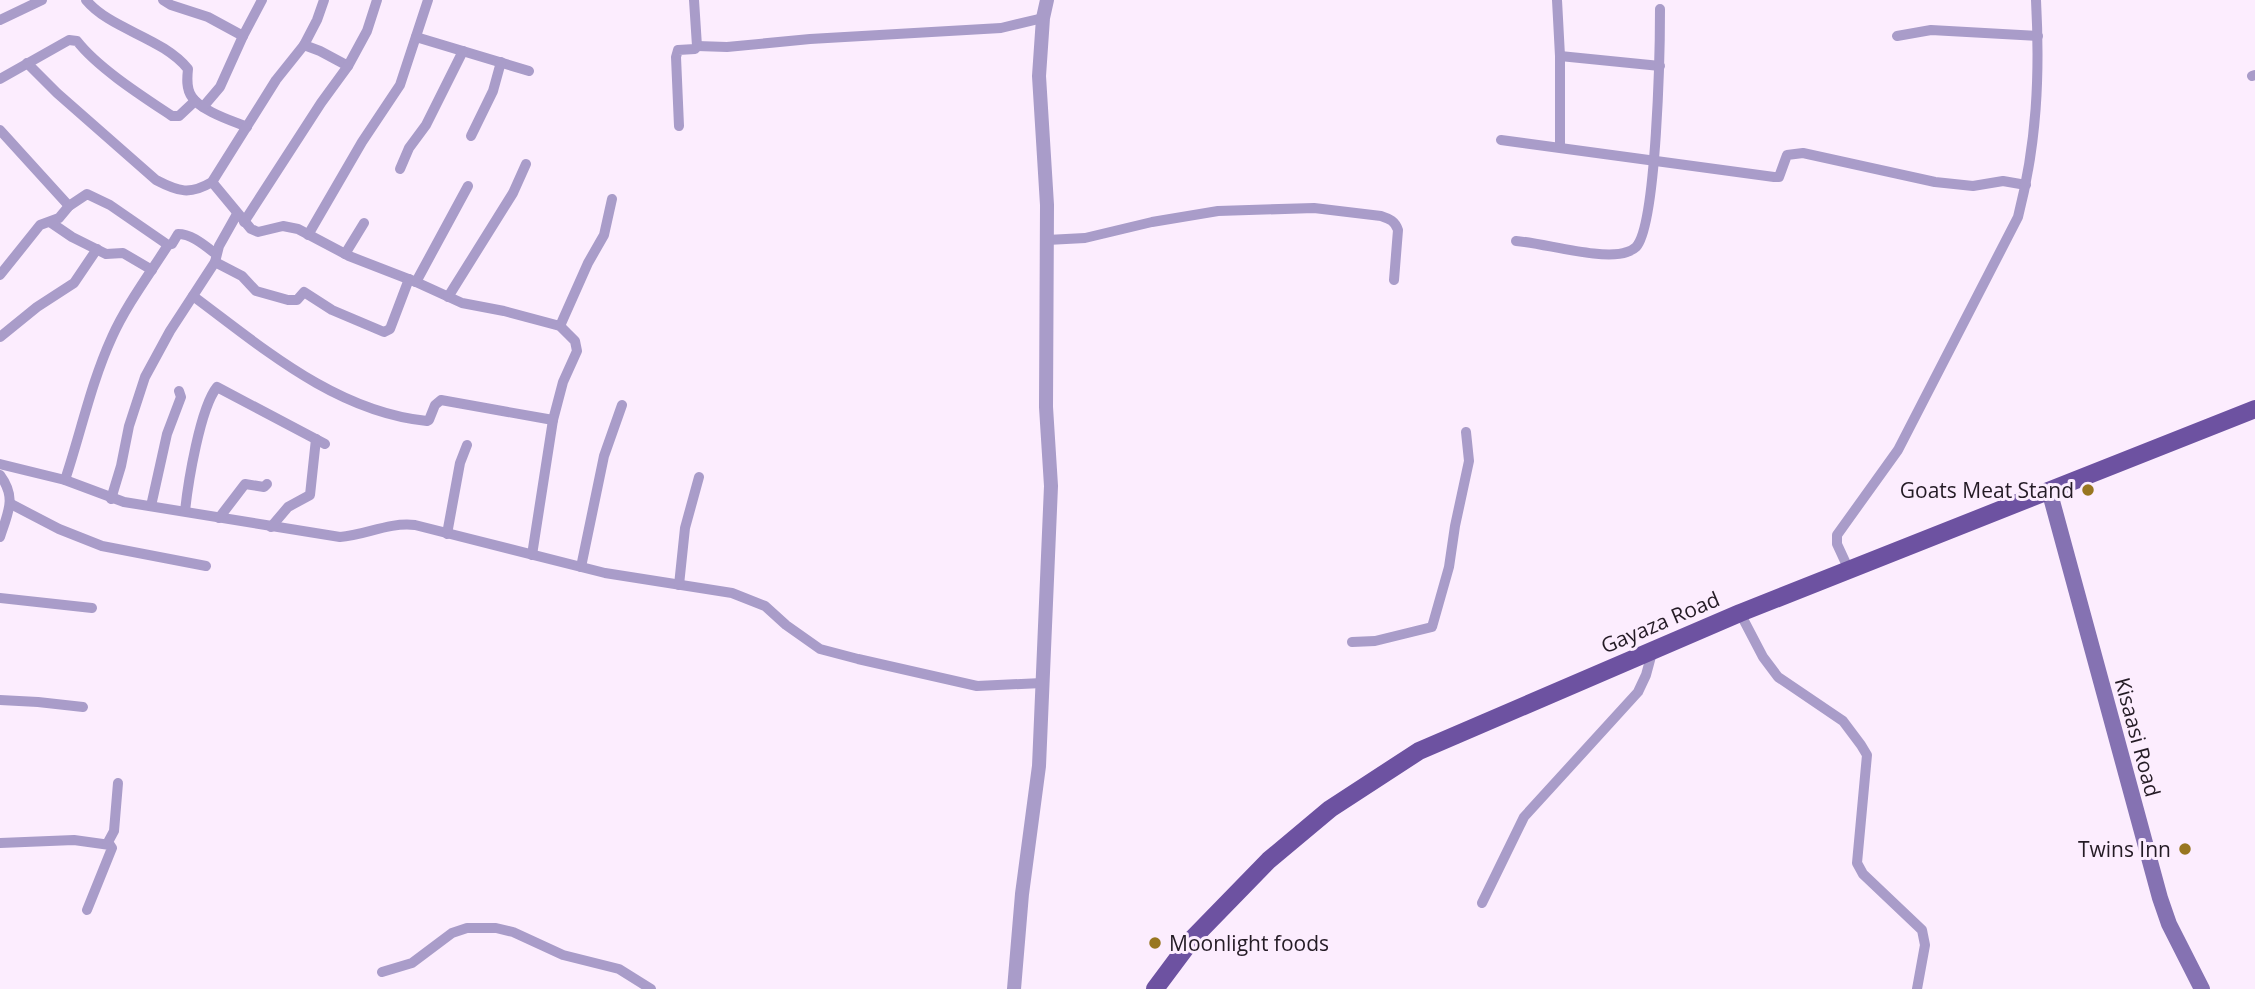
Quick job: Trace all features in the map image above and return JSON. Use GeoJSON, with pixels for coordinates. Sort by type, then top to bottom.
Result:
{"type":"FeatureCollection","features":[{"type":"Feature","properties":{"kind":"main road","name":"Gayaza Road"},"geometry":{"type":"LineString","coordinates":[[1155,989],[1193,938],[1269,860],[1330,809],[1419,751],[1740,613],[2255,409]]}},
{"type":"Feature","properties":{"kind":"main road","name":"Kisaasi Road"},"geometry":{"type":"LineString","coordinates":[[2049,490],[2160,898],[2169,924],[2202,989]]}},
{"type":"Feature","properties":{"kind":"street"},"geometry":{"type":"LineString","coordinates":[[0,20],[42,0]]}},
{"type":"Feature","properties":{"kind":"street"},"geometry":{"type":"LineString","coordinates":[[86,0],[98,12],[149,39],[181,60],[188,69],[187,84],[191,96],[199,104],[247,127]]}},
{"type":"Feature","properties":{"kind":"street"},"geometry":{"type":"LineString","coordinates":[[163,0],[208,17],[243,36]]}},
{"type":"Feature","properties":{"kind":"street"},"geometry":{"type":"LineString","coordinates":[[0,79],[63,42],[77,41],[122,81],[172,116],[179,116],[220,87],[262,0]]}},
{"type":"Feature","properties":{"kind":"street"},"geometry":{"type":"LineString","coordinates":[[27,63],[156,180],[171,188],[195,191],[212,182],[276,80],[304,45],[324,0]]}},
{"type":"Feature","properties":{"kind":"street"},"geometry":{"type":"LineString","coordinates":[[111,499],[129,426],[145,377],[170,331],[240,218],[348,66],[367,31],[377,0]]}},
{"type":"Feature","properties":{"kind":"street"},"geometry":{"type":"LineString","coordinates":[[308,235],[362,142],[400,85],[428,0]]}},
{"type":"Feature","properties":{"kind":"street"},"geometry":{"type":"LineString","coordinates":[[694,0],[697,46]]}},
{"type":"Feature","properties":{"kind":"street"},"geometry":{"type":"LineString","coordinates":[[1014,989],[1022,894],[1039,766],[1051,485],[1046,407],[1047,240],[1040,76],[1042,18],[1046,0]]}},
{"type":"Feature","properties":{"kind":"street"},"geometry":{"type":"LineString","coordinates":[[1557,0],[1560,148]]}},
{"type":"Feature","properties":{"kind":"street"},"geometry":{"type":"LineString","coordinates":[[1849,570],[1837,544],[1837,535],[1898,450],[2018,217],[2026,186],[2036,117],[2036,0]]}},
{"type":"Feature","properties":{"kind":"street"},"geometry":{"type":"LineString","coordinates":[[1516,241],[1609,255],[1626,253],[1637,246],[1642,235],[1653,159],[1660,66],[1660,9]]}},
{"type":"Feature","properties":{"kind":"street"},"geometry":{"type":"LineString","coordinates":[[679,126],[678,50],[695,49],[697,46],[727,47],[810,39],[988,29],[1042,18]]}},
{"type":"Feature","properties":{"kind":"street"},"geometry":{"type":"LineString","coordinates":[[1897,36],[1940,30],[2038,36]]}},
{"type":"Feature","properties":{"kind":"street"},"geometry":{"type":"LineString","coordinates":[[416,37],[529,71]]}},
{"type":"Feature","properties":{"kind":"street"},"geometry":{"type":"LineString","coordinates":[[304,45],[348,66]]}},
{"type":"Feature","properties":{"kind":"street"},"geometry":{"type":"LineString","coordinates":[[400,169],[409,148],[426,125],[463,51]]}},
{"type":"Feature","properties":{"kind":"street"},"geometry":{"type":"LineString","coordinates":[[1560,56],[1660,66]]}},
{"type":"Feature","properties":{"kind":"street"},"geometry":{"type":"LineString","coordinates":[[471,136],[493,91],[501,62]]}},
{"type":"Feature","properties":{"kind":"street"},"geometry":{"type":"LineString","coordinates":[[0,130],[69,206]]}},
{"type":"Feature","properties":{"kind":"street"},"geometry":{"type":"LineString","coordinates":[[1501,140],[1779,177],[1787,155],[1803,153],[1935,181],[1973,186],[2003,181],[2026,186]]}},
{"type":"Feature","properties":{"kind":"street"},"geometry":{"type":"LineString","coordinates":[[449,297],[513,193],[526,164]]}},
{"type":"Feature","properties":{"kind":"street"},"geometry":{"type":"LineString","coordinates":[[212,182],[240,218],[257,232],[283,226],[298,229],[345,254],[449,297],[477,307],[504,311],[560,326],[575,341],[577,351],[563,382],[553,420],[532,555]]}},
{"type":"Feature","properties":{"kind":"street"},"geometry":{"type":"LineString","coordinates":[[65,480],[84,414],[111,340],[152,270],[178,234],[191,236],[215,258],[242,276],[256,291],[288,300],[297,300],[304,292],[340,314],[383,332],[390,330],[412,280],[468,186]]}},
{"type":"Feature","properties":{"kind":"street"},"geometry":{"type":"LineString","coordinates":[[0,275],[40,225],[59,218],[83,195],[92,195],[168,245]]}},
{"type":"Feature","properties":{"kind":"street"},"geometry":{"type":"LineString","coordinates":[[560,326],[587,263],[604,234],[612,198]]}},
{"type":"Feature","properties":{"kind":"street"},"geometry":{"type":"LineString","coordinates":[[1047,240],[1085,238],[1152,222],[1218,211],[1314,208],[1390,218],[1398,230],[1394,280]]}},
{"type":"Feature","properties":{"kind":"street"},"geometry":{"type":"LineString","coordinates":[[50,222],[106,254],[123,253],[152,270]]}},
{"type":"Feature","properties":{"kind":"street"},"geometry":{"type":"LineString","coordinates":[[345,254],[364,223]]}},
{"type":"Feature","properties":{"kind":"street"},"geometry":{"type":"LineString","coordinates":[[0,337],[37,307],[74,283],[97,249]]}},
{"type":"Feature","properties":{"kind":"street"},"geometry":{"type":"LineString","coordinates":[[193,296],[258,345],[322,387],[359,406],[427,422],[435,405],[441,400],[553,420]]}},
{"type":"Feature","properties":{"kind":"street"},"geometry":{"type":"LineString","coordinates":[[185,512],[188,483],[198,441],[212,394],[218,387],[321,442],[310,495],[288,507],[271,527]]}},
{"type":"Feature","properties":{"kind":"street"},"geometry":{"type":"LineString","coordinates":[[151,506],[167,434],[181,397],[179,391]]}},
{"type":"Feature","properties":{"kind":"street"},"geometry":{"type":"LineString","coordinates":[[581,567],[604,456],[622,405]]}},
{"type":"Feature","properties":{"kind":"street"},"geometry":{"type":"LineString","coordinates":[[1352,642],[1375,641],[1432,627],[1447,577],[1469,461],[1466,432]]}},
{"type":"Feature","properties":{"kind":"street"},"geometry":{"type":"LineString","coordinates":[[447,534],[460,463],[467,445]]}},
{"type":"Feature","properties":{"kind":"street"},"geometry":{"type":"LineString","coordinates":[[0,464],[65,480],[111,499],[271,527],[340,537],[401,523],[415,525],[605,573],[732,593],[765,606],[820,649],[858,659],[977,685],[1042,683]]}},
{"type":"Feature","properties":{"kind":"street"},"geometry":{"type":"LineString","coordinates":[[0,475],[10,493],[11,504],[0,537]]}},
{"type":"Feature","properties":{"kind":"street"},"geometry":{"type":"LineString","coordinates":[[679,585],[685,528],[699,477]]}},
{"type":"Feature","properties":{"kind":"street"},"geometry":{"type":"LineString","coordinates":[[219,518],[245,484],[264,487],[267,484]]}},
{"type":"Feature","properties":{"kind":"street"},"geometry":{"type":"LineString","coordinates":[[11,504],[59,529],[102,546],[206,566]]}},
{"type":"Feature","properties":{"kind":"street"},"geometry":{"type":"LineString","coordinates":[[0,598],[92,608]]}},
{"type":"Feature","properties":{"kind":"street"},"geometry":{"type":"LineString","coordinates":[[1740,613],[1763,657],[1778,677],[1843,721],[1867,755],[1857,863],[1863,874],[1922,930],[1925,945],[1917,989]]}},
{"type":"Feature","properties":{"kind":"street"},"geometry":{"type":"LineString","coordinates":[[1482,903],[1524,817],[1639,692],[1653,649]]}},
{"type":"Feature","properties":{"kind":"street"},"geometry":{"type":"LineString","coordinates":[[0,700],[83,707]]}},
{"type":"Feature","properties":{"kind":"street"},"geometry":{"type":"LineString","coordinates":[[107,844],[114,831],[118,783]]}},
{"type":"Feature","properties":{"kind":"street"},"geometry":{"type":"LineString","coordinates":[[0,843],[74,840],[107,844],[112,848],[87,909]]}},
{"type":"Feature","properties":{"kind":"street"},"geometry":{"type":"LineString","coordinates":[[383,972],[412,963],[452,933],[467,928],[496,928],[513,932],[563,955],[619,969],[650,989]]}},
{"type":"Feature","properties":{"kind":"place","name":"Goats Meat Stand"},"geometry":{"type":"Point","coordinates":[2088,490]}},
{"type":"Feature","properties":{"kind":"place","name":"Twins Inn"},"geometry":{"type":"Point","coordinates":[2185,849]}},
{"type":"Feature","properties":{"kind":"place","name":"Moonlight foods"},"geometry":{"type":"Point","coordinates":[1155,943]}}]}
